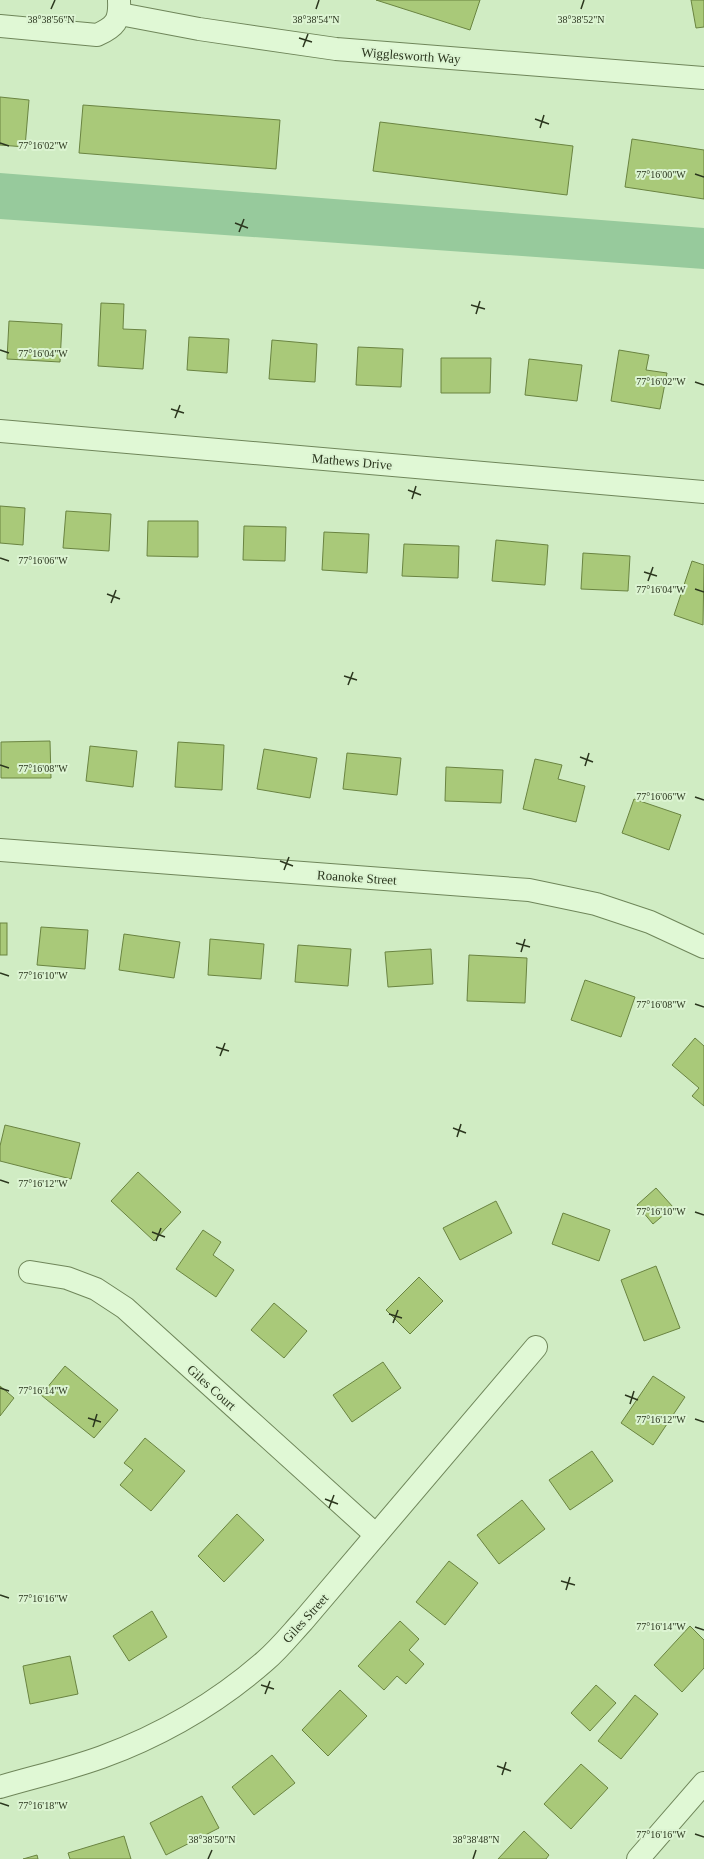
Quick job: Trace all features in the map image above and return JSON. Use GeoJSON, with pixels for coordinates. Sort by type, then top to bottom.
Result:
{"type":"FeatureCollection","features":[{"type":"Feature","properties":{"kind":"street","name":"Wigglesworth Way"},"geometry":{"type":"LineString","coordinates":[[0,26],[97,35],[110,30],[118,20],[119,7],[199,29],[336,49],[704,78]]}},
{"type":"Feature","properties":{"kind":"street","name":"Mathews Drive"},"geometry":{"type":"LineString","coordinates":[[0,431],[704,492]]}},
{"type":"Feature","properties":{"kind":"street","name":"Roanoke Street"},"geometry":{"type":"LineString","coordinates":[[0,850],[529,890],[596,904],[650,922],[704,948]]}},
{"type":"Feature","properties":{"kind":"street","name":"Giles Court"},"geometry":{"type":"LineString","coordinates":[[30,1272],[75,1281],[96,1289],[125,1308],[376,1535]]}},
{"type":"Feature","properties":{"kind":"street","name":"Giles Street"},"geometry":{"type":"LineString","coordinates":[[0,1787],[101,1758],[141,1742],[179,1723],[224,1694],[266,1660],[303,1621],[536,1347]]}},
{"type":"Feature","properties":{"kind":"street"},"geometry":{"type":"LineString","coordinates":[[638,1859],[704,1783]]}},
{"type":"Feature","properties":{"kind":"green space"},"geometry":{"type":"Polygon","coordinates":[[[0,173],[704,228],[704,269],[0,219],[0,173]]]}},
{"type":"Feature","properties":{"kind":"building"},"geometry":{"type":"Polygon","coordinates":[[[376,0],[480,0],[470,30],[376,0]]]}},
{"type":"Feature","properties":{"kind":"building"},"geometry":{"type":"Polygon","coordinates":[[[691,0],[704,0],[704,27],[696,28],[691,0]]]}},
{"type":"Feature","properties":{"kind":"building"},"geometry":{"type":"Polygon","coordinates":[[[0,97],[29,100],[25,147],[0,145],[0,97]]]}},
{"type":"Feature","properties":{"kind":"building"},"geometry":{"type":"Polygon","coordinates":[[[83,105],[280,120],[276,169],[79,153],[83,105]]]}},
{"type":"Feature","properties":{"kind":"building"},"geometry":{"type":"Polygon","coordinates":[[[380,122],[573,146],[567,195],[373,171],[380,122]]]}},
{"type":"Feature","properties":{"kind":"building"},"geometry":{"type":"Polygon","coordinates":[[[632,139],[704,150],[704,199],[625,187],[632,139]]]}},
{"type":"Feature","properties":{"kind":"building"},"geometry":{"type":"Polygon","coordinates":[[[101,303],[124,304],[123,329],[146,330],[143,369],[98,366],[101,303]]]}},
{"type":"Feature","properties":{"kind":"building"},"geometry":{"type":"Polygon","coordinates":[[[9,321],[62,324],[60,362],[7,359],[9,321]]]}},
{"type":"Feature","properties":{"kind":"building"},"geometry":{"type":"Polygon","coordinates":[[[189,337],[229,339],[227,373],[187,370],[189,337]]]}},
{"type":"Feature","properties":{"kind":"building"},"geometry":{"type":"Polygon","coordinates":[[[272,340],[317,344],[315,382],[269,379],[272,340]]]}},
{"type":"Feature","properties":{"kind":"building"},"geometry":{"type":"Polygon","coordinates":[[[358,347],[403,349],[401,387],[356,385],[358,347]]]}},
{"type":"Feature","properties":{"kind":"building"},"geometry":{"type":"Polygon","coordinates":[[[619,350],[649,355],[646,370],[667,373],[660,409],[611,401],[619,350]]]}},
{"type":"Feature","properties":{"kind":"building"},"geometry":{"type":"Polygon","coordinates":[[[441,358],[491,358],[490,393],[441,393],[441,358]]]}},
{"type":"Feature","properties":{"kind":"building"},"geometry":{"type":"Polygon","coordinates":[[[529,359],[582,365],[577,401],[525,395],[529,359]]]}},
{"type":"Feature","properties":{"kind":"building"},"geometry":{"type":"Polygon","coordinates":[[[0,506],[25,508],[23,545],[0,543],[0,506]]]}},
{"type":"Feature","properties":{"kind":"building"},"geometry":{"type":"Polygon","coordinates":[[[66,511],[111,514],[109,551],[63,548],[66,511]]]}},
{"type":"Feature","properties":{"kind":"building"},"geometry":{"type":"Polygon","coordinates":[[[148,521],[198,521],[198,557],[147,556],[148,521]]]}},
{"type":"Feature","properties":{"kind":"building"},"geometry":{"type":"Polygon","coordinates":[[[244,526],[286,527],[285,561],[243,560],[244,526]]]}},
{"type":"Feature","properties":{"kind":"building"},"geometry":{"type":"Polygon","coordinates":[[[324,532],[369,534],[367,573],[322,570],[324,532]]]}},
{"type":"Feature","properties":{"kind":"building"},"geometry":{"type":"Polygon","coordinates":[[[496,540],[548,545],[545,585],[492,581],[496,540]]]}},
{"type":"Feature","properties":{"kind":"building"},"geometry":{"type":"Polygon","coordinates":[[[404,544],[459,546],[458,578],[402,576],[404,544]]]}},
{"type":"Feature","properties":{"kind":"building"},"geometry":{"type":"Polygon","coordinates":[[[583,553],[630,556],[628,591],[581,589],[583,553]]]}},
{"type":"Feature","properties":{"kind":"building"},"geometry":{"type":"Polygon","coordinates":[[[692,561],[704,565],[703,625],[674,615],[692,561]]]}},
{"type":"Feature","properties":{"kind":"building"},"geometry":{"type":"Polygon","coordinates":[[[50,741],[51,778],[1,778],[1,742],[50,741]]]}},
{"type":"Feature","properties":{"kind":"building"},"geometry":{"type":"Polygon","coordinates":[[[178,742],[224,745],[222,790],[175,787],[178,742]]]}},
{"type":"Feature","properties":{"kind":"building"},"geometry":{"type":"Polygon","coordinates":[[[90,746],[137,751],[133,787],[86,781],[90,746]]]}},
{"type":"Feature","properties":{"kind":"building"},"geometry":{"type":"Polygon","coordinates":[[[264,749],[317,758],[310,798],[257,789],[264,749]]]}},
{"type":"Feature","properties":{"kind":"building"},"geometry":{"type":"Polygon","coordinates":[[[347,753],[401,758],[397,795],[343,789],[347,753]]]}},
{"type":"Feature","properties":{"kind":"building"},"geometry":{"type":"Polygon","coordinates":[[[535,759],[562,765],[558,779],[585,786],[576,822],[523,809],[535,759]]]}},
{"type":"Feature","properties":{"kind":"building"},"geometry":{"type":"Polygon","coordinates":[[[446,767],[503,770],[501,803],[445,801],[446,767]]]}},
{"type":"Feature","properties":{"kind":"building"},"geometry":{"type":"Polygon","coordinates":[[[634,799],[681,815],[669,850],[622,833],[634,799]]]}},
{"type":"Feature","properties":{"kind":"building"},"geometry":{"type":"Polygon","coordinates":[[[0,923],[7,923],[7,955],[0,955],[0,923]]]}},
{"type":"Feature","properties":{"kind":"building"},"geometry":{"type":"Polygon","coordinates":[[[41,927],[88,930],[85,969],[37,965],[41,927]]]}},
{"type":"Feature","properties":{"kind":"building"},"geometry":{"type":"Polygon","coordinates":[[[124,934],[180,942],[174,978],[119,970],[124,934]]]}},
{"type":"Feature","properties":{"kind":"building"},"geometry":{"type":"Polygon","coordinates":[[[210,939],[264,944],[261,979],[208,975],[210,939]]]}},
{"type":"Feature","properties":{"kind":"building"},"geometry":{"type":"Polygon","coordinates":[[[298,945],[351,949],[348,986],[295,982],[298,945]]]}},
{"type":"Feature","properties":{"kind":"building"},"geometry":{"type":"Polygon","coordinates":[[[431,949],[433,984],[388,987],[385,952],[431,949]]]}},
{"type":"Feature","properties":{"kind":"building"},"geometry":{"type":"Polygon","coordinates":[[[469,955],[527,958],[525,1003],[467,1001],[469,955]]]}},
{"type":"Feature","properties":{"kind":"building"},"geometry":{"type":"Polygon","coordinates":[[[585,980],[635,997],[621,1037],[571,1020],[585,980]]]}},
{"type":"Feature","properties":{"kind":"building"},"geometry":{"type":"Polygon","coordinates":[[[695,1038],[704,1046],[704,1106],[692,1096],[699,1088],[672,1065],[695,1038]]]}},
{"type":"Feature","properties":{"kind":"building"},"geometry":{"type":"Polygon","coordinates":[[[5,1125],[80,1143],[71,1179],[0,1161],[0,1146],[5,1125]]]}},
{"type":"Feature","properties":{"kind":"building"},"geometry":{"type":"Polygon","coordinates":[[[138,1172],[181,1212],[154,1241],[111,1201],[138,1172]]]}},
{"type":"Feature","properties":{"kind":"building"},"geometry":{"type":"Polygon","coordinates":[[[656,1188],[673,1207],[653,1224],[637,1205],[656,1188]]]}},
{"type":"Feature","properties":{"kind":"building"},"geometry":{"type":"Polygon","coordinates":[[[496,1201],[512,1233],[460,1260],[443,1228],[496,1201]]]}},
{"type":"Feature","properties":{"kind":"building"},"geometry":{"type":"Polygon","coordinates":[[[563,1213],[610,1230],[599,1261],[552,1244],[563,1213]]]}},
{"type":"Feature","properties":{"kind":"building"},"geometry":{"type":"Polygon","coordinates":[[[203,1230],[221,1242],[213,1255],[234,1270],[216,1297],[176,1269],[203,1230]]]}},
{"type":"Feature","properties":{"kind":"building"},"geometry":{"type":"Polygon","coordinates":[[[656,1266],[680,1328],[644,1341],[621,1280],[656,1266]]]}},
{"type":"Feature","properties":{"kind":"building"},"geometry":{"type":"Polygon","coordinates":[[[419,1277],[443,1301],[410,1334],[386,1310],[419,1277]]]}},
{"type":"Feature","properties":{"kind":"building"},"geometry":{"type":"Polygon","coordinates":[[[274,1303],[307,1331],[284,1358],[251,1330],[274,1303]]]}},
{"type":"Feature","properties":{"kind":"building"},"geometry":{"type":"Polygon","coordinates":[[[383,1362],[401,1388],[352,1422],[333,1395],[383,1362]]]}},
{"type":"Feature","properties":{"kind":"building"},"geometry":{"type":"Polygon","coordinates":[[[65,1366],[118,1410],[94,1438],[41,1395],[65,1366]]]}},
{"type":"Feature","properties":{"kind":"building"},"geometry":{"type":"Polygon","coordinates":[[[653,1376],[685,1397],[653,1445],[621,1423],[653,1376]]]}},
{"type":"Feature","properties":{"kind":"building"},"geometry":{"type":"Polygon","coordinates":[[[0,1386],[14,1398],[0,1416],[0,1386]]]}},
{"type":"Feature","properties":{"kind":"building"},"geometry":{"type":"Polygon","coordinates":[[[145,1438],[185,1471],[151,1511],[120,1485],[133,1470],[124,1463],[145,1438]]]}},
{"type":"Feature","properties":{"kind":"building"},"geometry":{"type":"Polygon","coordinates":[[[592,1451],[613,1481],[570,1510],[549,1480],[592,1451]]]}},
{"type":"Feature","properties":{"kind":"building"},"geometry":{"type":"Polygon","coordinates":[[[522,1500],[545,1529],[499,1564],[477,1535],[522,1500]]]}},
{"type":"Feature","properties":{"kind":"building"},"geometry":{"type":"Polygon","coordinates":[[[237,1514],[264,1540],[224,1582],[198,1556],[237,1514]]]}},
{"type":"Feature","properties":{"kind":"building"},"geometry":{"type":"Polygon","coordinates":[[[449,1561],[478,1583],[445,1625],[416,1602],[449,1561]]]}},
{"type":"Feature","properties":{"kind":"building"},"geometry":{"type":"Polygon","coordinates":[[[152,1611],[167,1637],[129,1661],[113,1636],[152,1611]]]}},
{"type":"Feature","properties":{"kind":"building"},"geometry":{"type":"Polygon","coordinates":[[[400,1621],[419,1639],[409,1650],[424,1664],[406,1684],[397,1676],[384,1690],[358,1666],[400,1621]]]}},
{"type":"Feature","properties":{"kind":"building"},"geometry":{"type":"Polygon","coordinates":[[[690,1626],[704,1640],[704,1668],[682,1692],[654,1665],[690,1626]]]}},
{"type":"Feature","properties":{"kind":"building"},"geometry":{"type":"Polygon","coordinates":[[[70,1656],[78,1694],[30,1704],[23,1666],[70,1656]]]}},
{"type":"Feature","properties":{"kind":"building"},"geometry":{"type":"Polygon","coordinates":[[[596,1685],[616,1703],[590,1731],[571,1713],[596,1685]]]}},
{"type":"Feature","properties":{"kind":"building"},"geometry":{"type":"Polygon","coordinates":[[[340,1690],[367,1716],[328,1756],[302,1730],[340,1690]]]}},
{"type":"Feature","properties":{"kind":"building"},"geometry":{"type":"Polygon","coordinates":[[[635,1695],[658,1714],[621,1759],[598,1741],[635,1695]]]}},
{"type":"Feature","properties":{"kind":"building"},"geometry":{"type":"Polygon","coordinates":[[[272,1755],[295,1783],[254,1815],[232,1787],[272,1755]]]}},
{"type":"Feature","properties":{"kind":"building"},"geometry":{"type":"Polygon","coordinates":[[[581,1764],[608,1788],[571,1829],[544,1804],[581,1764]]]}},
{"type":"Feature","properties":{"kind":"building"},"geometry":{"type":"Polygon","coordinates":[[[202,1796],[219,1828],[166,1855],[150,1823],[202,1796]]]}},
{"type":"Feature","properties":{"kind":"building"},"geometry":{"type":"Polygon","coordinates":[[[524,1831],[549,1855],[546,1859],[498,1859],[524,1831]]]}},
{"type":"Feature","properties":{"kind":"building"},"geometry":{"type":"Polygon","coordinates":[[[124,1836],[131,1859],[70,1859],[68,1853],[124,1836]]]}},
{"type":"Feature","properties":{"kind":"building"},"geometry":{"type":"Polygon","coordinates":[[[37,1855],[38,1859],[23,1859],[37,1855]]]}}]}
